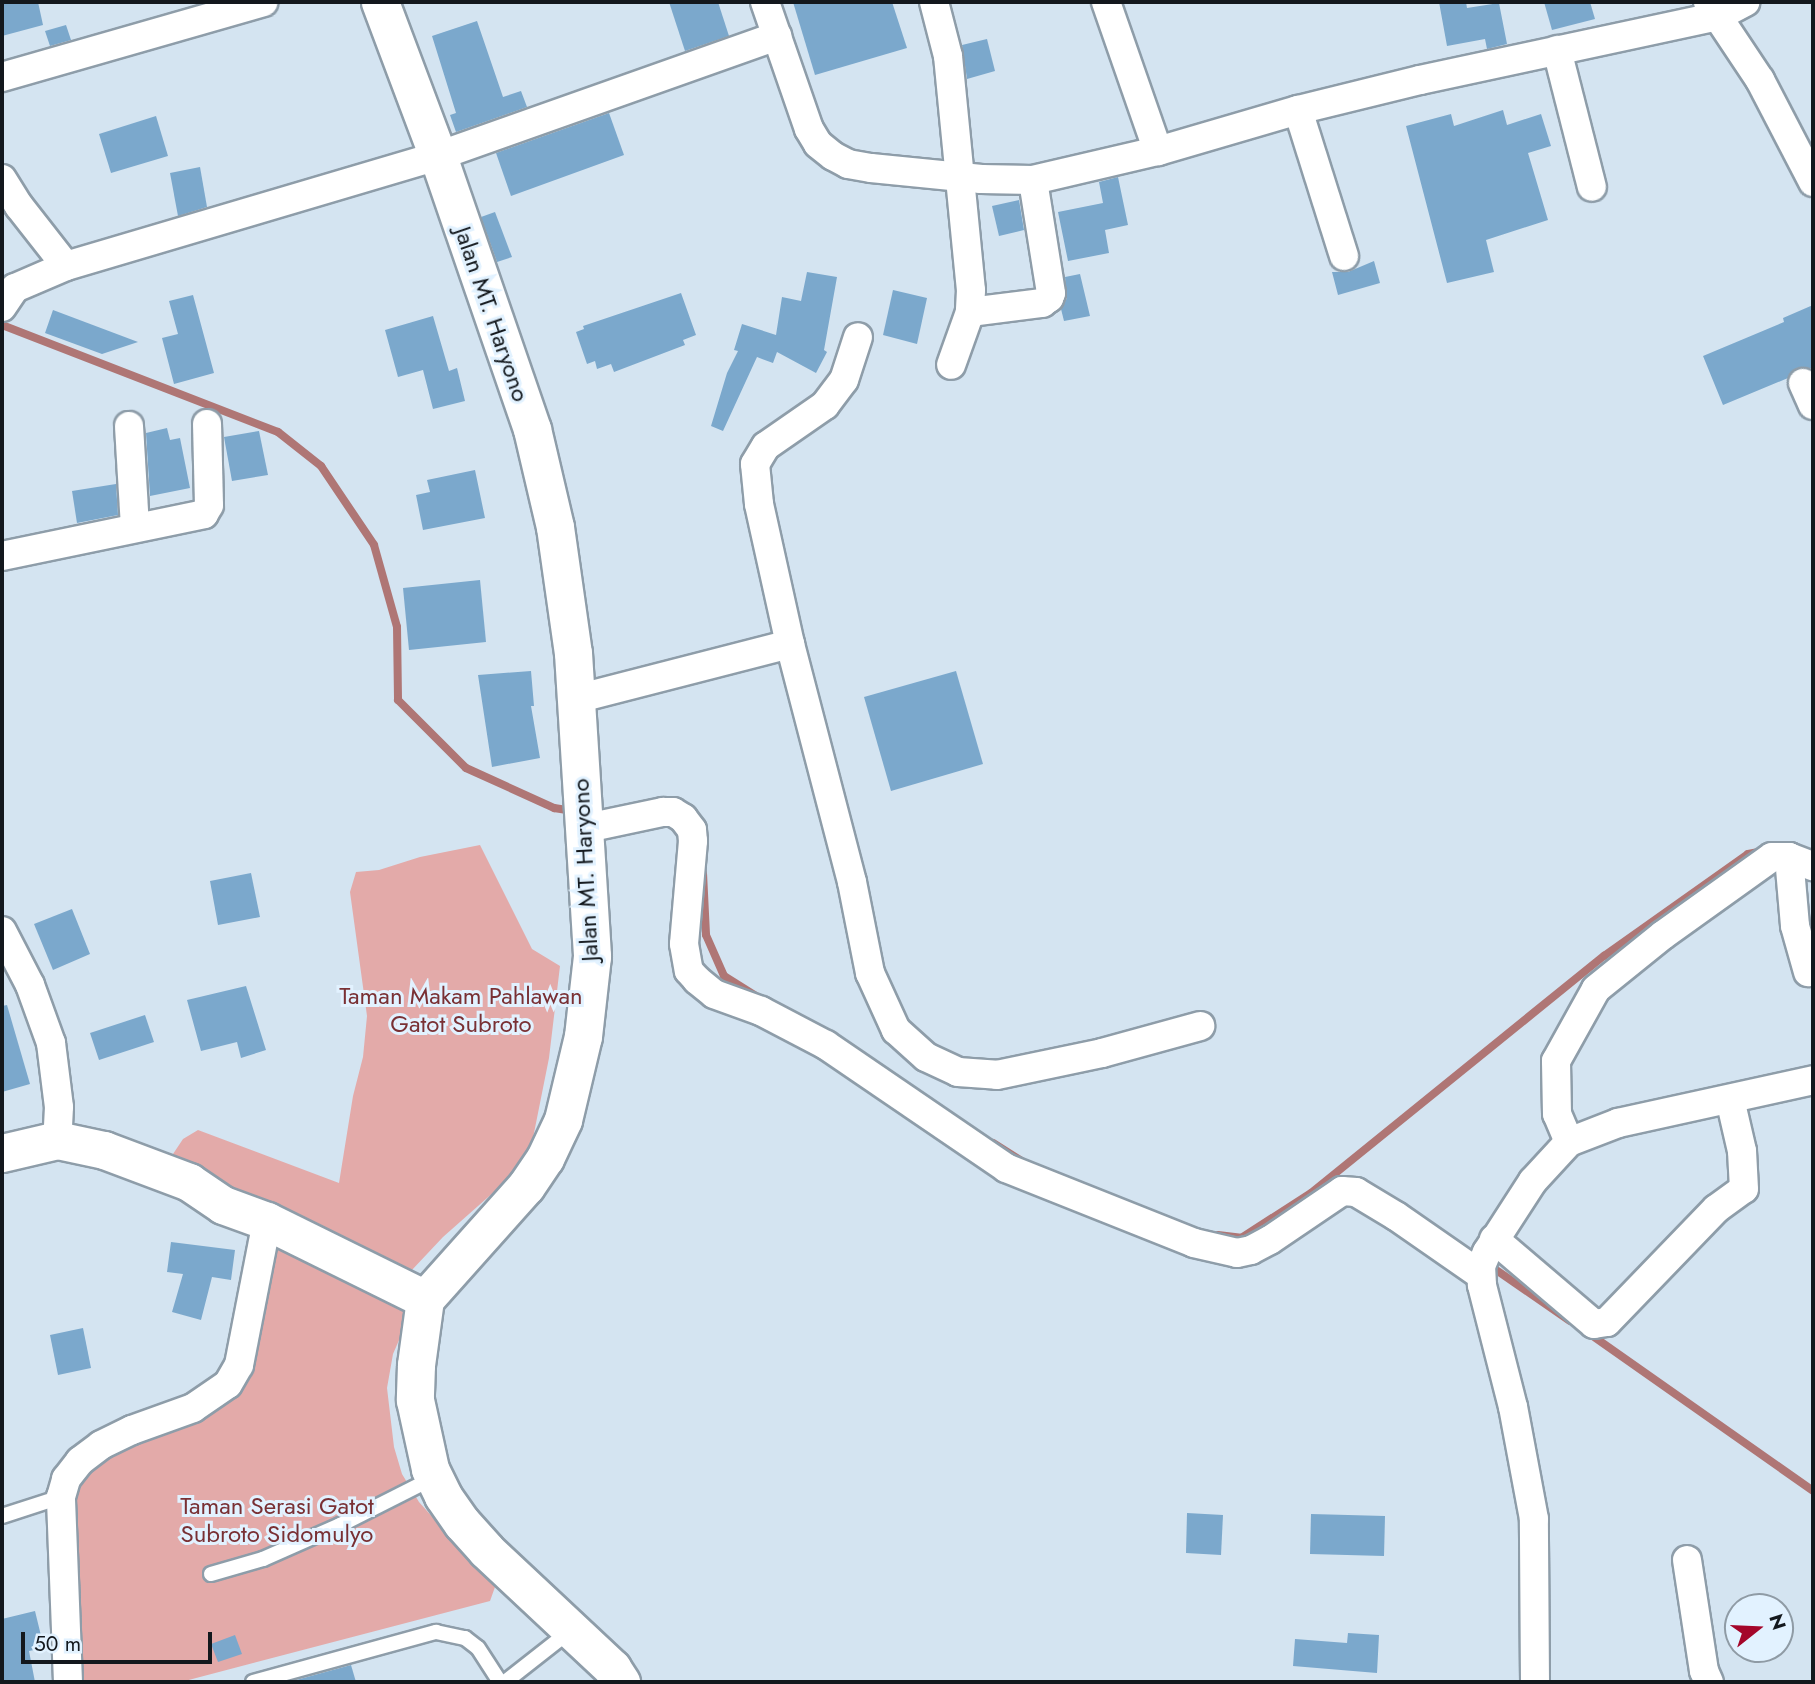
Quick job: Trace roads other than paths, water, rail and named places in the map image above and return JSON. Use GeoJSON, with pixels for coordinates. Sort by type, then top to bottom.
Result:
{"type":"FeatureCollection","features":[{"type":"Feature","properties":{"kind":"street"},"geometry":{"type":"LineString","coordinates":[[2,77],[263,2]]}},
{"type":"Feature","properties":{"kind":"street","name":"Jalan MT. Haryono"},"geometry":{"type":"LineString","coordinates":[[380,2],[438,156],[532,429],[555,527],[573,653],[592,956],[583,1036],[563,1120],[545,1158],[526,1186],[425,1299]]}},
{"type":"Feature","properties":{"kind":"street"},"geometry":{"type":"LineString","coordinates":[[765,2],[809,129],[818,144],[833,156],[848,164],[871,168],[981,179],[1033,180],[1158,151],[1298,110],[1557,50],[1745,2]]}},
{"type":"Feature","properties":{"kind":"street"},"geometry":{"type":"LineString","coordinates":[[934,2],[948,56],[971,290],[970,312],[951,365]]}},
{"type":"Feature","properties":{"kind":"street"},"geometry":{"type":"LineString","coordinates":[[1106,2],[1158,151]]}},
{"type":"Feature","properties":{"kind":"street"},"geometry":{"type":"LineString","coordinates":[[1714,9],[1760,80],[1813,182]]}},
{"type":"Feature","properties":{"kind":"street"},"geometry":{"type":"LineString","coordinates":[[2,307],[15,288],[66,266],[438,156],[777,36]]}},
{"type":"Feature","properties":{"kind":"street"},"geometry":{"type":"LineString","coordinates":[[1557,50],[1592,187]]}},
{"type":"Feature","properties":{"kind":"street"},"geometry":{"type":"LineString","coordinates":[[1298,110],[1344,256]]}},
{"type":"Feature","properties":{"kind":"street"},"geometry":{"type":"LineString","coordinates":[[2,179],[19,206],[66,266]]}},
{"type":"Feature","properties":{"kind":"street"},"geometry":{"type":"LineString","coordinates":[[970,312],[1042,303],[1049,298],[1051,293],[1033,180]]}},
{"type":"Feature","properties":{"kind":"street"},"geometry":{"type":"LineString","coordinates":[[859,337],[844,380],[825,405],[766,446],[755,464],[759,504],[790,644],[852,882],[870,973],[896,1030],[926,1057],[958,1072],[997,1075],[1102,1054],[1200,1026]]}},
{"type":"Feature","properties":{"kind":"street"},"geometry":{"type":"LineString","coordinates":[[2,556],[201,515],[208,511],[207,424]]}},
{"type":"Feature","properties":{"kind":"street"},"geometry":{"type":"LineString","coordinates":[[129,426],[135,527]]}},
{"type":"Feature","properties":{"kind":"street"},"geometry":{"type":"LineString","coordinates":[[576,699],[790,644]]}},
{"type":"Feature","properties":{"kind":"street"},"geometry":{"type":"LineString","coordinates":[[582,814],[673,812],[683,818],[692,830],[684,944],[689,971],[714,994],[761,1011],[826,1045],[1006,1168],[1194,1242],[1237,1253],[1251,1250],[1270,1240],[1342,1191],[1356,1192],[1396,1216],[1486,1258],[1594,1324],[1606,1322],[1716,1209],[1744,1189],[1742,1151],[1730,1099]]}},
{"type":"Feature","properties":{"kind":"street"},"geometry":{"type":"LineString","coordinates":[[1569,1142],[1557,1114],[1556,1061],[1596,989],[1755,867],[1772,857],[1801,862],[1796,926],[1808,972]]}},
{"type":"Feature","properties":{"kind":"street"},"geometry":{"type":"LineString","coordinates":[[2,931],[30,985],[51,1043],[59,1107],[57,1140]]}},
{"type":"Feature","properties":{"kind":"street"},"geometry":{"type":"LineString","coordinates":[[1535,1682],[1534,1519],[1486,1258],[1533,1181],[1569,1142],[1618,1123],[1813,1080]]}},
{"type":"Feature","properties":{"kind":"street"},"geometry":{"type":"LineString","coordinates":[[2,1153],[57,1140],[104,1150],[189,1182],[223,1205],[267,1221],[425,1299],[418,1343],[415,1400],[434,1477],[443,1496],[486,1550],[611,1668],[621,1682]]}},
{"type":"Feature","properties":{"kind":"street"},"geometry":{"type":"LineString","coordinates":[[68,1682],[61,1497],[66,1479],[80,1461],[101,1445],[132,1430],[193,1408],[228,1384],[239,1365],[267,1221]]}},
{"type":"Feature","properties":{"kind":"street"},"geometry":{"type":"LineString","coordinates":[[1687,1560],[1704,1671],[1709,1682]]}},
{"type":"Feature","properties":{"kind":"lane"},"geometry":{"type":"LineString","coordinates":[[211,1574],[274,1554],[434,1477]]}},
{"type":"Feature","properties":{"kind":"lane"},"geometry":{"type":"LineString","coordinates":[[2,1516],[61,1497]]}},
{"type":"Feature","properties":{"kind":"lane"},"geometry":{"type":"LineString","coordinates":[[505,1682],[571,1630]]}},
{"type":"Feature","properties":{"kind":"lane"},"geometry":{"type":"LineString","coordinates":[[253,1682],[436,1632],[465,1638],[478,1648],[500,1682]]}},
{"type":"Feature","properties":{"kind":"waterway"},"geometry":{"type":"LineString","coordinates":[[2,325],[278,432],[321,466],[374,545],[397,627],[398,700],[466,768],[554,808],[572,811]]}},
{"type":"Feature","properties":{"kind":"waterway"},"geometry":{"type":"LineString","coordinates":[[1218,1235],[1241,1238],[1311,1193],[1604,956],[1748,854],[1764,851]]}},
{"type":"Feature","properties":{"kind":"waterway"},"geometry":{"type":"LineString","coordinates":[[703,873],[706,935],[724,976],[756,996]]}},
{"type":"Feature","properties":{"kind":"waterway"},"geometry":{"type":"LineString","coordinates":[[993,1143],[1023,1162]]}},
{"type":"Feature","properties":{"kind":"waterway"},"geometry":{"type":"LineString","coordinates":[[1489,1265],[1570,1321]]}},
{"type":"Feature","properties":{"kind":"waterway"},"geometry":{"type":"LineString","coordinates":[[1587,1332],[1813,1491]]}},
{"type":"Feature","properties":{"kind":"park label","name":"Taman Makam Pahlawan Gatot Subroto"},"geometry":{"type":"Point","coordinates":[461,1010]}},
{"type":"Feature","properties":{"kind":"park label","name":"Taman Serasi Gatot Subroto Sidomulyo"},"geometry":{"type":"Point","coordinates":[277,1520]}}]}
